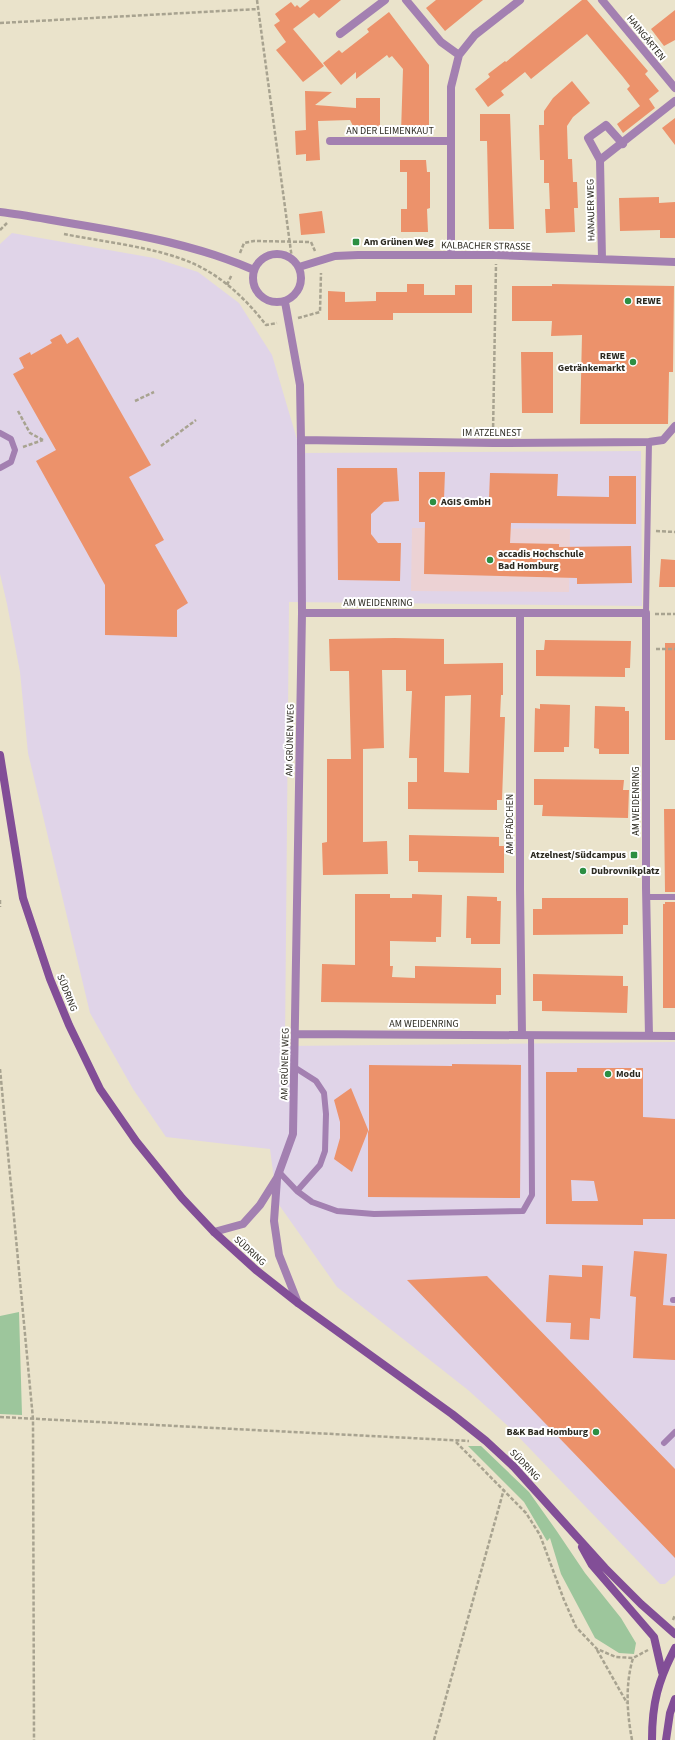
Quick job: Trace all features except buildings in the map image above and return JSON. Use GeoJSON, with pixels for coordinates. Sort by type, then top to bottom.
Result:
{"type":"FeatureCollection","features":[{"type":"Feature","properties":{"kind":"main road","name":"SÜDRING"},"geometry":{"type":"LineString","coordinates":[[0,755],[23,898],[50,979],[69,1025],[100,1089],[136,1141],[182,1198],[214,1232],[256,1270],[298,1303],[412,1384],[486,1441],[514,1467],[574,1534],[629,1592],[675,1634]]}},
{"type":"Feature","properties":{"kind":"main road"},"geometry":{"type":"LineString","coordinates":[[574,1534],[592,1565],[647,1627],[654,1638],[662,1672]]}},
{"type":"Feature","properties":{"kind":"main road"},"geometry":{"type":"LineString","coordinates":[[652,1740],[654,1708],[662,1672],[675,1648]]}},
{"type":"Feature","properties":{"kind":"main road"},"geometry":{"type":"LineString","coordinates":[[666,1740],[670,1713],[675,1699]]}},
{"type":"Feature","properties":{"kind":"street"},"geometry":{"type":"LineString","coordinates":[[340,34],[385,0]]}},
{"type":"Feature","properties":{"kind":"street"},"geometry":{"type":"LineString","coordinates":[[406,0],[441,42],[459,55]]}},
{"type":"Feature","properties":{"kind":"street"},"geometry":{"type":"LineString","coordinates":[[451,254],[451,87],[459,55],[475,35],[520,0]]}},
{"type":"Feature","properties":{"kind":"street","name":"HAINGÄRTEN"},"geometry":{"type":"LineString","coordinates":[[602,0],[675,88]]}},
{"type":"Feature","properties":{"kind":"street"},"geometry":{"type":"LineString","coordinates":[[600,160],[623,144],[675,101]]}},
{"type":"Feature","properties":{"kind":"street","name":"HANAUER WEG"},"geometry":{"type":"LineString","coordinates":[[602,259],[600,160],[588,138],[606,125],[623,144]]}},
{"type":"Feature","properties":{"kind":"street","name":"AN DER LEIMENKAUT"},"geometry":{"type":"LineString","coordinates":[[330,141],[451,141]]}},
{"type":"Feature","properties":{"kind":"street"},"geometry":{"type":"LineString","coordinates":[[0,212],[118,231],[173,243],[223,257],[254,270]]}},
{"type":"Feature","properties":{"kind":"street","name":"KALBACHER STRASSE"},"geometry":{"type":"LineString","coordinates":[[299,268],[335,256],[451,254],[675,262]]}},
{"type":"Feature","properties":{"kind":"street"},"geometry":{"type":"LineString","coordinates":[[270,255],[285,256],[292,259],[299,268],[301,276],[299,288],[292,298],[284,302],[269,302],[257,292],[254,285],[254,270],[263,258],[270,255]]}},
{"type":"Feature","properties":{"kind":"street","name":"AM GRÜNEN WEG"},"geometry":{"type":"LineString","coordinates":[[214,1232],[243,1224],[260,1205],[278,1175],[293,1134],[302,613],[301,440],[300,385],[284,302]]}},
{"type":"Feature","properties":{"kind":"street","name":"IM ATZELNEST"},"geometry":{"type":"LineString","coordinates":[[301,440],[493,443],[649,442],[663,440],[675,426]]}},
{"type":"Feature","properties":{"kind":"street","name":"AM WEIDENRING"},"geometry":{"type":"LineString","coordinates":[[302,613],[646,614],[646,897],[650,1036]]}},
{"type":"Feature","properties":{"kind":"street","name":"AM PFÄDCHEN"},"geometry":{"type":"LineString","coordinates":[[520,613],[520,889],[522,1035]]}},
{"type":"Feature","properties":{"kind":"street","name":"AM WEIDENRING"},"geometry":{"type":"LineString","coordinates":[[295,1034],[675,1036]]}},
{"type":"Feature","properties":{"kind":"street","name":"AM GRÜNEN WEG"},"geometry":{"type":"LineString","coordinates":[[278,1175],[274,1221],[279,1255],[298,1303]]}},
{"type":"Feature","properties":{"kind":"lane"},"geometry":{"type":"LineString","coordinates":[[0,433],[11,439],[15,450],[11,462],[0,468]]}},
{"type":"Feature","properties":{"kind":"lane"},"geometry":{"type":"LineString","coordinates":[[646,614],[649,442]]}},
{"type":"Feature","properties":{"kind":"lane"},"geometry":{"type":"LineString","coordinates":[[646,897],[675,897]]}},
{"type":"Feature","properties":{"kind":"lane"},"geometry":{"type":"LineString","coordinates":[[278,1175],[312,1202],[337,1211],[374,1214],[523,1211],[532,1195],[531,1035]]}},
{"type":"Feature","properties":{"kind":"lane"},"geometry":{"type":"LineString","coordinates":[[294,1067],[316,1081],[324,1093],[326,1114],[325,1151],[320,1165],[297,1191]]}},
{"type":"Feature","properties":{"kind":"lane"},"geometry":{"type":"LineString","coordinates":[[664,1443],[675,1432]]}},
{"type":"Feature","properties":{"kind":"path"},"geometry":{"type":"LineString","coordinates":[[257,0],[292,259]]}},
{"type":"Feature","properties":{"kind":"path"},"geometry":{"type":"LineString","coordinates":[[0,23],[258,9]]}},
{"type":"Feature","properties":{"kind":"path"},"geometry":{"type":"LineString","coordinates":[[62,234],[148,250],[192,263],[227,285],[251,304],[266,325],[277,323]]}},
{"type":"Feature","properties":{"kind":"path"},"geometry":{"type":"LineString","coordinates":[[240,253],[244,243],[254,241],[312,242],[315,251]]}},
{"type":"Feature","properties":{"kind":"path"},"geometry":{"type":"LineString","coordinates":[[298,318],[320,312],[321,273]]}},
{"type":"Feature","properties":{"kind":"path"},"geometry":{"type":"LineString","coordinates":[[227,285],[232,274]]}},
{"type":"Feature","properties":{"kind":"path"},"geometry":{"type":"LineString","coordinates":[[493,443],[496,274]]}},
{"type":"Feature","properties":{"kind":"path"},"geometry":{"type":"LineString","coordinates":[[135,401],[154,392]]}},
{"type":"Feature","properties":{"kind":"path"},"geometry":{"type":"LineString","coordinates":[[15,450],[43,440],[30,433],[18,411]]}},
{"type":"Feature","properties":{"kind":"path"},"geometry":{"type":"LineString","coordinates":[[161,446],[196,420]]}},
{"type":"Feature","properties":{"kind":"path"},"geometry":{"type":"LineString","coordinates":[[648,531],[675,532]]}},
{"type":"Feature","properties":{"kind":"path"},"geometry":{"type":"LineString","coordinates":[[646,614],[675,614]]}},
{"type":"Feature","properties":{"kind":"path"},"geometry":{"type":"LineString","coordinates":[[646,649],[675,649]]}},
{"type":"Feature","properties":{"kind":"path"},"geometry":{"type":"LineString","coordinates":[[0,900],[0,907]]}},
{"type":"Feature","properties":{"kind":"path"},"geometry":{"type":"LineString","coordinates":[[0,1069],[33,1418],[34,1740]]}},
{"type":"Feature","properties":{"kind":"path"},"geometry":{"type":"LineString","coordinates":[[0,1417],[456,1441],[526,1513],[540,1535],[564,1600],[576,1627],[597,1649],[627,1703]]}},
{"type":"Feature","properties":{"kind":"path"},"geometry":{"type":"LineString","coordinates":[[434,1740],[504,1489]]}},
{"type":"Feature","properties":{"kind":"path"},"geometry":{"type":"LineString","coordinates":[[597,1649],[616,1657],[633,1658],[628,1679],[627,1703],[632,1740]]}},
{"type":"Feature","properties":{"kind":"shaded area"},"geometry":{"type":"Polygon","coordinates":[[[12,233],[154,258],[198,272],[239,303],[272,355],[301,453],[641,451],[642,606],[289,602],[285,1046],[675,1042],[675,1575],[665,1584],[660,1584],[509,1427],[468,1390],[337,1287],[277,1202],[270,1149],[166,1137],[133,1089],[90,1013],[28,753],[20,672],[0,574],[0,244],[12,233]]]}},
{"type":"Feature","properties":{"kind":"shaded area","name":"accadis Hochschule Bad Homburg"},"geometry":{"type":"Polygon","coordinates":[[[412,528],[570,529],[569,592],[411,591],[412,528]]]}},
{"type":"Feature","properties":{"kind":"green space"},"geometry":{"type":"Polygon","coordinates":[[[19,1312],[22,1415],[0,1414],[0,1316],[19,1312]]]}},
{"type":"Feature","properties":{"kind":"green space"},"geometry":{"type":"Polygon","coordinates":[[[468,1446],[481,1446],[529,1492],[585,1573],[621,1618],[636,1643],[634,1654],[619,1653],[595,1638],[561,1574],[550,1538],[547,1541],[524,1502],[468,1446]]]}},
{"type":"Feature","properties":{"kind":"place","name":"Am Grünen Weg"},"geometry":{"type":"Point","coordinates":[356,242]}},
{"type":"Feature","properties":{"kind":"place","name":"REWE"},"geometry":{"type":"Point","coordinates":[628,301]}},
{"type":"Feature","properties":{"kind":"place","name":"REWE Getränkemarkt"},"geometry":{"type":"Point","coordinates":[633,362]}},
{"type":"Feature","properties":{"kind":"place","name":"AGIS GmbH"},"geometry":{"type":"Point","coordinates":[433,502]}},
{"type":"Feature","properties":{"kind":"place","name":"accadis Hochschule Bad Homburg"},"geometry":{"type":"Point","coordinates":[490,560]}},
{"type":"Feature","properties":{"kind":"place","name":"Atzelnest/Südcampus"},"geometry":{"type":"Point","coordinates":[634,855]}},
{"type":"Feature","properties":{"kind":"place","name":"Dubrovnikplatz"},"geometry":{"type":"Point","coordinates":[583,871]}},
{"type":"Feature","properties":{"kind":"place","name":"Modu"},"geometry":{"type":"Point","coordinates":[608,1074]}},
{"type":"Feature","properties":{"kind":"place","name":"B&K Bad Homburg"},"geometry":{"type":"Point","coordinates":[596,1432]}}]}
